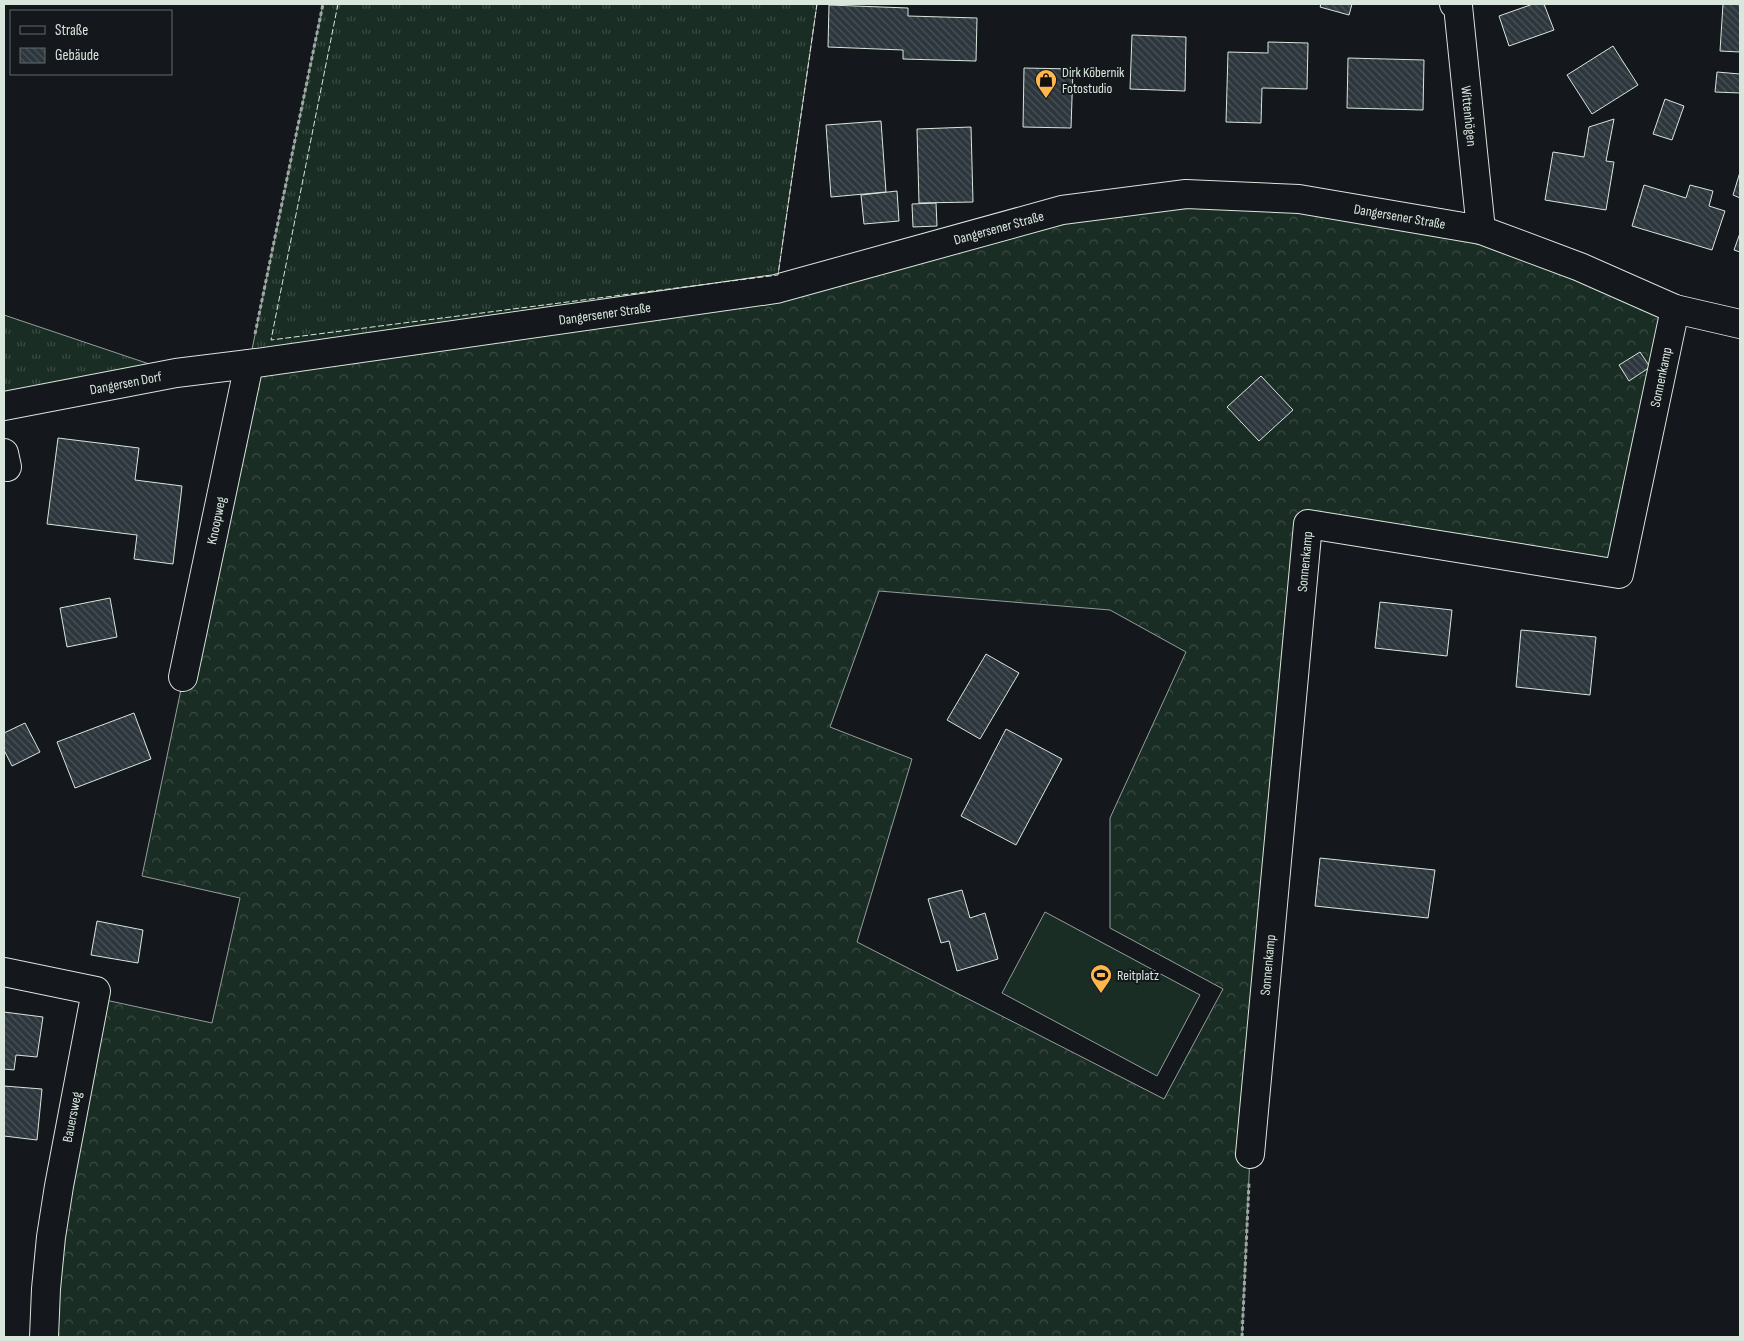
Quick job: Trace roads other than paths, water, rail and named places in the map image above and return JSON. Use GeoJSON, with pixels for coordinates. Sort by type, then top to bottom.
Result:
{"type":"FeatureCollection","features":[{"type":"Feature","properties":{"kind":"street","name":"Wittenhögen"},"geometry":{"type":"LineString","coordinates":[[1454,4],[1458,6],[1482,230]]}},
{"type":"Feature","properties":{"kind":"street","name":"Dangersener Straße"},"geometry":{"type":"LineString","coordinates":[[249,364],[776,289],[1062,210],[1186,194],[1299,199],[1482,230],[1580,267],[1675,309],[1740,324]]}},
{"type":"Feature","properties":{"kind":"street","name":"Sonnenkamp"},"geometry":{"type":"LineString","coordinates":[[1250,1154],[1308,524],[1619,574],[1675,309]]}},
{"type":"Feature","properties":{"kind":"street","name":"Dangersen Dorf"},"geometry":{"type":"LineString","coordinates":[[4,406],[176,373],[249,364]]}},
{"type":"Feature","properties":{"kind":"street","name":"Knoopweg"},"geometry":{"type":"LineString","coordinates":[[183,678],[249,364]]}},
{"type":"Feature","properties":{"kind":"street","name":"Bauersweg"},"geometry":{"type":"LineString","coordinates":[[4,972],[96,991],[51,1237],[44,1337]]}},
{"type":"Feature","properties":{"kind":"place","name":"Dirk Köbernik Fotostudio"},"geometry":{"type":"Point","coordinates":[1046,99]}},
{"type":"Feature","properties":{"kind":"place","name":"Reitplatz"},"geometry":{"type":"Point","coordinates":[1101,994]}}]}
